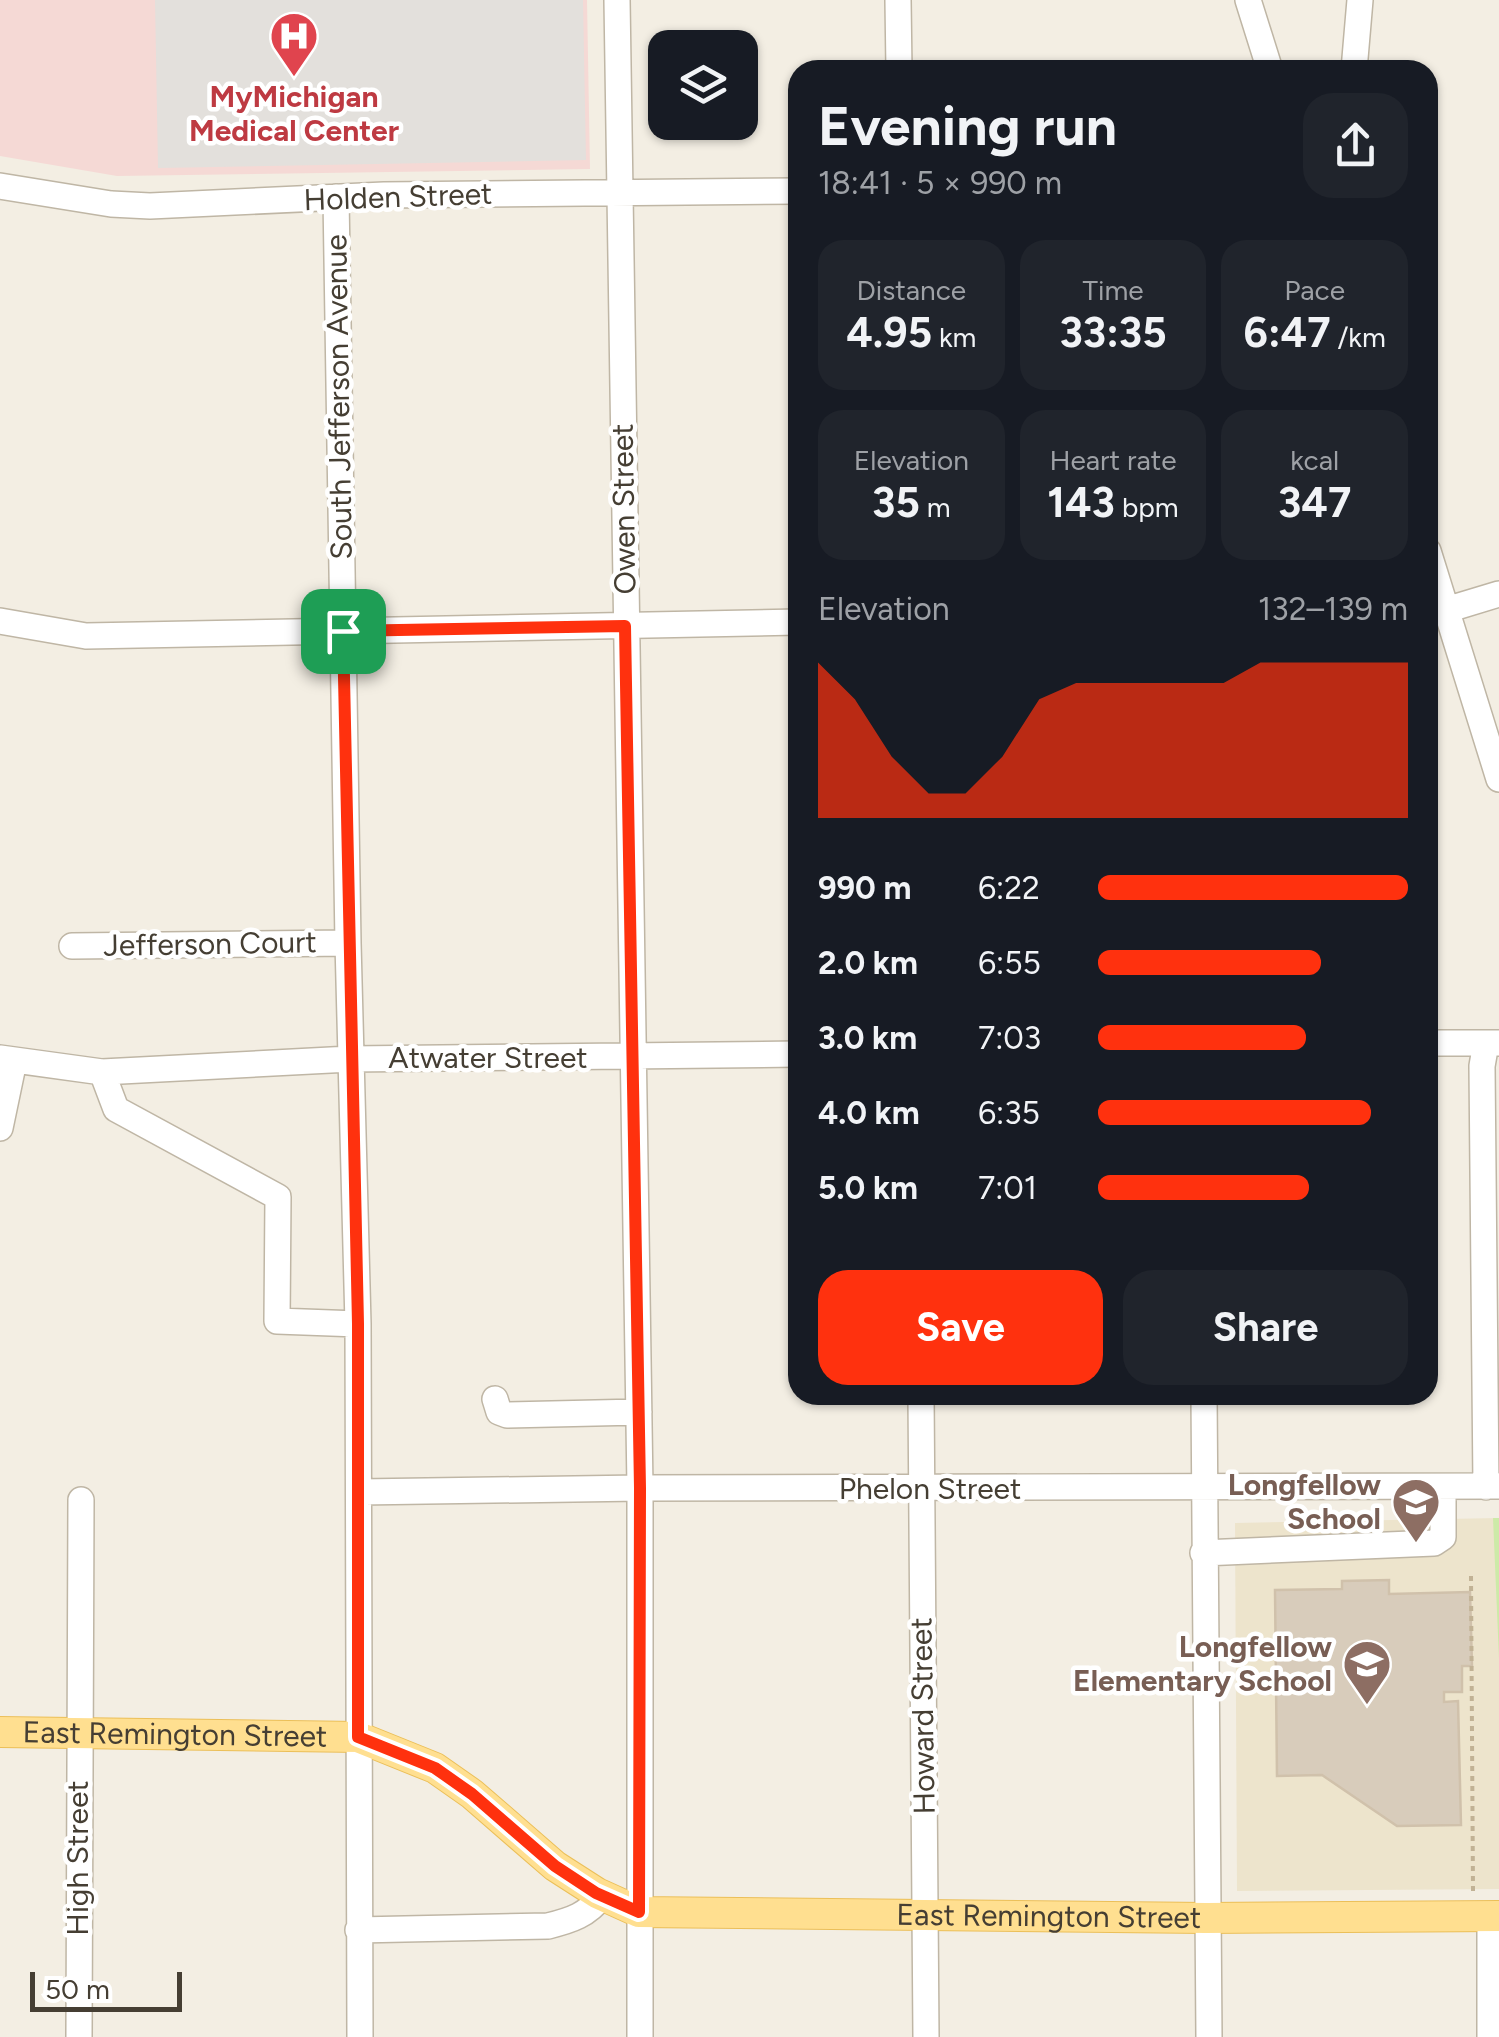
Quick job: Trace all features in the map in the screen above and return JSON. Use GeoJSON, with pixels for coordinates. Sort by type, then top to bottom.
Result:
{"type":"FeatureCollection","features":[{"type":"Feature","properties":{"kind":"main road","name":"East Remington Street"},"geometry":{"type":"LineString","coordinates":[[0,1732],[358,1737],[435,1768],[472,1794],[555,1866],[602,1896],[639,1912],[1206,1918],[1487,1908]]}},
{"type":"Feature","properties":{"kind":"street","name":"Owen Street"},"geometry":{"type":"LineString","coordinates":[[617,0],[640,1488],[640,2037]]}},
{"type":"Feature","properties":{"kind":"street"},"geometry":{"type":"LineString","coordinates":[[898,0],[898,60]]}},
{"type":"Feature","properties":{"kind":"street"},"geometry":{"type":"LineString","coordinates":[[1248,0],[1267,60]]}},
{"type":"Feature","properties":{"kind":"street"},"geometry":{"type":"LineString","coordinates":[[1356,60],[1365,2]]}},
{"type":"Feature","properties":{"kind":"street","name":"Holden Street"},"geometry":{"type":"LineString","coordinates":[[0,186],[111,204],[150,206],[336,197],[788,191]]}},
{"type":"Feature","properties":{"kind":"street","name":"South Jefferson Avenue"},"geometry":{"type":"LineString","coordinates":[[336,197],[358,1324],[360,2037]]}},
{"type":"Feature","properties":{"kind":"street"},"geometry":{"type":"LineString","coordinates":[[1438,610],[1499,594]]}},
{"type":"Feature","properties":{"kind":"street"},"geometry":{"type":"LineString","coordinates":[[1438,616],[1499,779]]}},
{"type":"Feature","properties":{"kind":"street"},"geometry":{"type":"LineString","coordinates":[[0,622],[86,636],[788,622]]}},
{"type":"Feature","properties":{"kind":"street","name":"Jefferson Court"},"geometry":{"type":"LineString","coordinates":[[72,946],[348,943]]}},
{"type":"Feature","properties":{"kind":"street"},"geometry":{"type":"LineString","coordinates":[[1438,1043],[1492,1043],[1482,1066],[1492,1486]]}},
{"type":"Feature","properties":{"kind":"street","name":"Atwater Street"},"geometry":{"type":"LineString","coordinates":[[7,1060],[102,1072],[350,1058],[788,1054]]}},
{"type":"Feature","properties":{"kind":"street"},"geometry":{"type":"LineString","coordinates":[[0,1128],[7,1060]]}},
{"type":"Feature","properties":{"kind":"street"},"geometry":{"type":"LineString","coordinates":[[102,1072],[116,1109],[278,1197],[277,1321],[358,1324]]}},
{"type":"Feature","properties":{"kind":"street"},"geometry":{"type":"LineString","coordinates":[[495,1399],[499,1412],[507,1415],[639,1412]]}},
{"type":"Feature","properties":{"kind":"street","name":"Howard Street"},"geometry":{"type":"LineString","coordinates":[[920,1405],[926,2037]]}},
{"type":"Feature","properties":{"kind":"street"},"geometry":{"type":"LineString","coordinates":[[1204,1405],[1209,2037]]}},
{"type":"Feature","properties":{"kind":"street","name":"Phelon Street"},"geometry":{"type":"LineString","coordinates":[[360,1492],[1492,1486]]}},
{"type":"Feature","properties":{"kind":"street"},"geometry":{"type":"LineString","coordinates":[[1203,1553],[1434,1543],[1444,1537],[1443,1487]]}},
{"type":"Feature","properties":{"kind":"street","name":"High Street"},"geometry":{"type":"LineString","coordinates":[[79,2037],[81,1500]]}},
{"type":"Feature","properties":{"kind":"street"},"geometry":{"type":"LineString","coordinates":[[358,1930],[548,1926],[574,1920],[591,1910],[602,1896]]}},
{"type":"Feature","properties":{"kind":"street"},"geometry":{"type":"LineString","coordinates":[[1487,1908],[1490,2037]]}},
{"type":"Feature","properties":{"kind":"path"},"geometry":{"type":"LineString","coordinates":[[1472,1576],[1487,1908]]}},
{"type":"Feature","properties":{"kind":"shaded area","name":"MyMichigan Medical Center"},"geometry":{"type":"Polygon","coordinates":[[[0,0],[587,0],[590,169],[117,176],[0,156],[0,0]]]}},
{"type":"Feature","properties":{"kind":"shaded area","name":"MyMichigan Medical Center"},"geometry":{"type":"Polygon","coordinates":[[[155,0],[583,0],[586,160],[158,168],[155,0]]]}},
{"type":"Feature","properties":{"kind":"shaded area","name":"Longfellow Elementary School"},"geometry":{"type":"Polygon","coordinates":[[[1499,1518],[1499,1889],[1237,1891],[1235,1523],[1499,1518]]]}},
{"type":"Feature","properties":{"kind":"green space"},"geometry":{"type":"Polygon","coordinates":[[[1493,1518],[1499,1518],[1499,1658],[1493,1518]]]}},
{"type":"Feature","properties":{"kind":"building","name":"Longfellow Elementary School"},"geometry":{"type":"Polygon","coordinates":[[[1389,1580],[1389,1594],[1470,1592],[1472,1666],[1462,1666],[1462,1692],[1444,1692],[1444,1702],[1458,1701],[1461,1825],[1397,1826],[1322,1775],[1277,1776],[1275,1590],[1342,1589],[1342,1581],[1389,1580]]]}},
{"type":"Feature","properties":{"kind":"place","name":"MyMichigan Medical Center"},"geometry":{"type":"Point","coordinates":[294,78]}},
{"type":"Feature","properties":{"kind":"place","name":"Longfellow School"},"geometry":{"type":"Point","coordinates":[1416,1544]}},
{"type":"Feature","properties":{"kind":"place","name":"Longfellow Elementary School"},"geometry":{"type":"Point","coordinates":[1367,1706]}},
{"type":"Feature","properties":{"kind":"route"},"geometry":{"type":"LineString","coordinates":[[625,626],[640,1488],[639,1912],[596,1893],[555,1866],[472,1794],[435,1768],[358,1737],[358,1324],[343,631],[625,626]]}}]}
